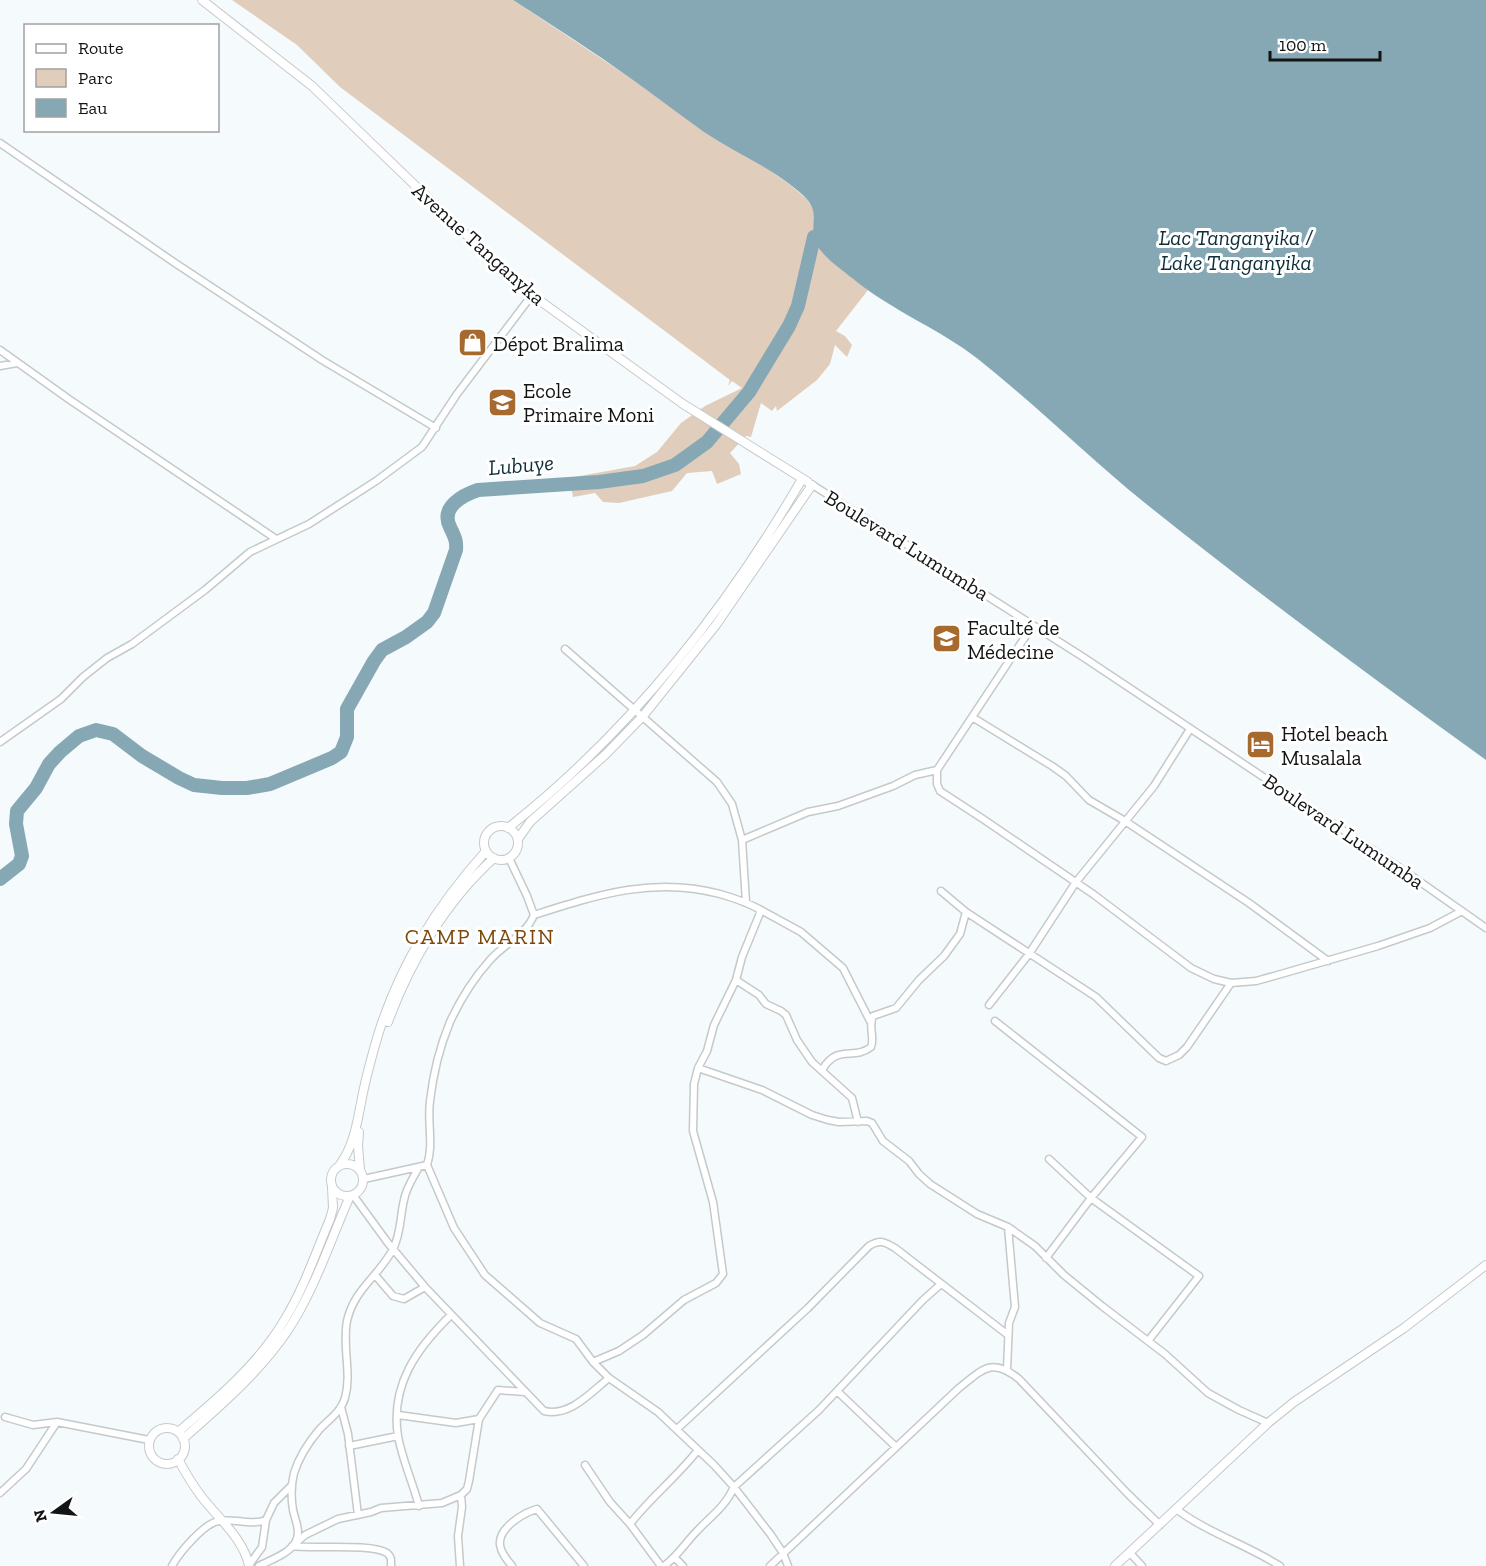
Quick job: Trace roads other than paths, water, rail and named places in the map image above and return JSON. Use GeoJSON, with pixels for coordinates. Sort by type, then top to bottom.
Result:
{"type":"FeatureCollection","features":[{"type":"Feature","properties":{"kind":"street","name":"Avenue Tanganyka"},"geometry":{"type":"LineString","coordinates":[[202,0],[312,86],[508,275],[532,295],[683,404],[807,482]]}},
{"type":"Feature","properties":{"kind":"street"},"geometry":{"type":"LineString","coordinates":[[0,142],[175,263],[286,336],[436,428]]}},
{"type":"Feature","properties":{"kind":"street"},"geometry":{"type":"LineString","coordinates":[[0,742],[48,709],[107,658],[132,644],[250,552],[309,524],[376,481],[422,447],[463,386],[532,295]]}},
{"type":"Feature","properties":{"kind":"street"},"geometry":{"type":"LineString","coordinates":[[0,350],[276,539]]}},
{"type":"Feature","properties":{"kind":"street"},"geometry":{"type":"LineString","coordinates":[[0,366],[18,363]]}},
{"type":"Feature","properties":{"kind":"street"},"geometry":{"type":"LineString","coordinates":[[508,828],[579,766],[662,679],[720,605],[807,482]]}},
{"type":"Feature","properties":{"kind":"street"},"geometry":{"type":"LineString","coordinates":[[518,839],[514,832],[499,826],[490,830],[484,843],[486,851],[494,858],[501,860],[509,858],[515,853],[518,839],[530,822],[605,755],[643,716],[716,625],[807,482]]}},
{"type":"Feature","properties":{"kind":"street","name":"Boulevard Lumumba"},"geometry":{"type":"LineString","coordinates":[[807,482],[1034,625],[1486,928]]}},
{"type":"Feature","properties":{"kind":"street"},"geometry":{"type":"LineString","coordinates":[[1034,625],[937,770],[937,784],[940,791],[1076,882],[1191,968],[1214,979],[1231,983],[1256,981],[1423,931],[1461,911]]}},
{"type":"Feature","properties":{"kind":"street"},"geometry":{"type":"LineString","coordinates":[[565,650],[717,782],[732,804],[742,840],[746,902]]}},
{"type":"Feature","properties":{"kind":"street"},"geometry":{"type":"LineString","coordinates":[[972,717],[1052,766],[1066,776],[1089,800],[1125,821],[1249,903],[1328,961]]}},
{"type":"Feature","properties":{"kind":"street"},"geometry":{"type":"LineString","coordinates":[[989,1005],[1029,954],[1076,882],[1154,786],[1190,729]]}},
{"type":"Feature","properties":{"kind":"street"},"geometry":{"type":"LineString","coordinates":[[742,840],[808,812],[838,806],[894,786],[915,775],[937,770]]}},
{"type":"Feature","properties":{"kind":"street"},"geometry":{"type":"LineString","coordinates":[[178,1432],[215,1400],[272,1340],[297,1298],[330,1219],[333,1208],[332,1175],[351,1145],[378,1034],[388,1005],[409,958],[442,904],[486,851]]}},
{"type":"Feature","properties":{"kind":"street"},"geometry":{"type":"LineString","coordinates":[[183,1439],[240,1387],[288,1331],[352,1196],[361,1189],[364,1179],[360,1170],[358,1134],[393,1008],[411,970],[446,914],[469,883],[494,858]]}},
{"type":"Feature","properties":{"kind":"street"},"geometry":{"type":"LineString","coordinates":[[509,858],[534,915]]}},
{"type":"Feature","properties":{"kind":"street"},"geometry":{"type":"LineString","coordinates":[[788,1566],[783,1553],[734,1487],[698,1450],[658,1412],[609,1378],[593,1362],[576,1339],[540,1323],[485,1275],[454,1228],[427,1165],[431,1146],[430,1100],[439,1055],[451,1020],[464,995],[489,960],[525,930],[534,915],[581,900],[653,886],[696,888],[746,902],[801,932],[843,968],[871,1021],[873,1039],[871,1047],[862,1052],[833,1056],[822,1070]]}},
{"type":"Feature","properties":{"kind":"street"},"geometry":{"type":"LineString","coordinates":[[941,891],[966,912],[1096,997],[1159,1058],[1166,1060],[1179,1055],[1187,1047],[1231,983]]}},
{"type":"Feature","properties":{"kind":"street"},"geometry":{"type":"LineString","coordinates":[[593,1362],[619,1351],[643,1335],[684,1300],[716,1283],[723,1274],[713,1202],[693,1131],[694,1084],[714,1025],[736,980],[742,957],[760,913],[759,909]]}},
{"type":"Feature","properties":{"kind":"street"},"geometry":{"type":"LineString","coordinates":[[871,1021],[878,1013],[896,1008],[919,980],[944,956],[960,934],[966,912]]}},
{"type":"Feature","properties":{"kind":"street"},"geometry":{"type":"LineString","coordinates":[[736,980],[759,995],[766,1005],[786,1015],[796,1040],[812,1062],[852,1098],[858,1122]]}},
{"type":"Feature","properties":{"kind":"street"},"geometry":{"type":"LineString","coordinates":[[995,1021],[1142,1137],[1091,1198],[1046,1258]]}},
{"type":"Feature","properties":{"kind":"street"},"geometry":{"type":"LineString","coordinates":[[698,1068],[762,1090],[812,1114],[839,1122],[872,1123],[883,1141],[909,1161],[930,1184],[977,1214],[1008,1227],[1035,1246],[1102,1306],[1148,1341],[1208,1393],[1268,1423]]}},
{"type":"Feature","properties":{"kind":"street"},"geometry":{"type":"LineString","coordinates":[[1049,1159],[1091,1198],[1199,1276],[1148,1341]]}},
{"type":"Feature","properties":{"kind":"street"},"geometry":{"type":"LineString","coordinates":[[339,1166],[350,1164],[360,1170]]}},
{"type":"Feature","properties":{"kind":"street"},"geometry":{"type":"LineString","coordinates":[[364,1179],[427,1165]]}},
{"type":"Feature","properties":{"kind":"street"},"geometry":{"type":"LineString","coordinates":[[294,1544],[298,1532],[291,1485],[302,1454],[341,1407],[345,1398],[347,1382],[344,1341],[348,1318],[360,1290],[375,1275],[393,1250],[397,1241],[404,1198],[419,1167]]}},
{"type":"Feature","properties":{"kind":"street"},"geometry":{"type":"LineString","coordinates":[[332,1187],[343,1196],[352,1196]]}},
{"type":"Feature","properties":{"kind":"street"},"geometry":{"type":"LineString","coordinates":[[352,1196],[393,1250],[425,1287],[544,1411],[555,1414],[568,1409],[609,1378]]}},
{"type":"Feature","properties":{"kind":"street"},"geometry":{"type":"LineString","coordinates":[[1007,1369],[1009,1323],[1016,1307],[1008,1227]]}},
{"type":"Feature","properties":{"kind":"street"},"geometry":{"type":"LineString","coordinates":[[677,1430],[872,1244],[878,1241],[885,1242],[986,1316],[1008,1335]]}},
{"type":"Feature","properties":{"kind":"street"},"geometry":{"type":"LineString","coordinates":[[1115,1566],[1268,1423],[1310,1391],[1404,1328],[1486,1265]]}},
{"type":"Feature","properties":{"kind":"street"},"geometry":{"type":"LineString","coordinates":[[375,1275],[393,1296],[404,1299],[425,1287]]}},
{"type":"Feature","properties":{"kind":"street"},"geometry":{"type":"LineString","coordinates":[[585,1465],[609,1502],[630,1524],[663,1566],[675,1558],[695,1532],[729,1500],[734,1487],[799,1430],[941,1284]]}},
{"type":"Feature","properties":{"kind":"street"},"geometry":{"type":"LineString","coordinates":[[420,1506],[398,1436],[398,1415],[404,1375],[426,1341],[451,1315]]}},
{"type":"Feature","properties":{"kind":"street"},"geometry":{"type":"LineString","coordinates":[[770,1566],[972,1378],[993,1367],[1007,1369],[1020,1379],[1160,1525]]}},
{"type":"Feature","properties":{"kind":"street"},"geometry":{"type":"LineString","coordinates":[[259,1566],[304,1535],[338,1519],[381,1508],[442,1503],[461,1495],[467,1489],[469,1481],[479,1419],[498,1390],[526,1392]]}},
{"type":"Feature","properties":{"kind":"street"},"geometry":{"type":"LineString","coordinates":[[837,1391],[896,1447]]}},
{"type":"Feature","properties":{"kind":"street"},"geometry":{"type":"LineString","coordinates":[[341,1407],[349,1446],[358,1515]]}},
{"type":"Feature","properties":{"kind":"street"},"geometry":{"type":"LineString","coordinates":[[398,1415],[456,1423],[479,1419]]}},
{"type":"Feature","properties":{"kind":"street"},"geometry":{"type":"LineString","coordinates":[[5,1417],[33,1425],[57,1422],[149,1440]]}},
{"type":"Feature","properties":{"kind":"street"},"geometry":{"type":"LineString","coordinates":[[0,1493],[26,1469],[57,1422]]}},
{"type":"Feature","properties":{"kind":"street"},"geometry":{"type":"LineString","coordinates":[[167,1428],[178,1432],[183,1439],[184,1447],[178,1459],[167,1464],[160,1463],[150,1454],[149,1440],[161,1429],[167,1428]]}},
{"type":"Feature","properties":{"kind":"street"},"geometry":{"type":"LineString","coordinates":[[349,1446],[398,1436]]}},
{"type":"Feature","properties":{"kind":"street"},"geometry":{"type":"LineString","coordinates":[[630,1524],[673,1480],[698,1450]]}},
{"type":"Feature","properties":{"kind":"street"},"geometry":{"type":"LineString","coordinates":[[178,1459],[190,1481],[240,1545],[249,1566]]}},
{"type":"Feature","properties":{"kind":"street"},"geometry":{"type":"LineString","coordinates":[[249,1566],[262,1547],[266,1520],[274,1503],[291,1485]]}},
{"type":"Feature","properties":{"kind":"street"},"geometry":{"type":"LineString","coordinates":[[460,1566],[458,1536],[462,1507],[461,1495]]}},
{"type":"Feature","properties":{"kind":"street"},"geometry":{"type":"LineString","coordinates":[[512,1566],[501,1551],[499,1542],[501,1535],[512,1523],[537,1509],[584,1566]]}},
{"type":"Feature","properties":{"kind":"street"},"geometry":{"type":"LineString","coordinates":[[1176,1509],[1194,1523],[1256,1551],[1280,1566]]}},
{"type":"Feature","properties":{"kind":"street"},"geometry":{"type":"LineString","coordinates":[[172,1566],[184,1547],[213,1523],[221,1520],[252,1524],[266,1520]]}},
{"type":"Feature","properties":{"kind":"street"},"geometry":{"type":"LineString","coordinates":[[294,1544],[386,1552],[390,1557],[391,1566]]}},
{"type":"Feature","properties":{"kind":"street"},"geometry":{"type":"LineString","coordinates":[[1130,1553],[1142,1566]]}},
{"type":"Feature","properties":{"kind":"street"},"geometry":{"type":"LineString","coordinates":[[675,1558],[684,1566]]}},
{"type":"Feature","properties":{"kind":"water","name":"Lac Tanganyika / Lake Tanganyika"},"geometry":{"type":"Polygon","coordinates":[[[513,0],[1486,0],[1486,760],[1314,634],[1187,536],[978,359],[872,293],[834,264],[816,243],[813,231],[814,214],[809,202],[793,186],[704,132],[618,70],[513,0]]]}},
{"type":"Feature","properties":{"kind":"waterway","name":"Lubuye"},"geometry":{"type":"LineString","coordinates":[[0,879],[19,864],[22,856],[16,824],[17,811],[36,788],[49,764],[79,736],[96,730],[113,734],[142,756],[179,778],[194,785],[222,788],[247,788],[270,784],[341,752],[347,737],[347,709],[374,661],[382,650],[406,637],[427,622],[434,613],[456,550],[456,541],[448,520],[448,513],[455,503],[478,490],[599,482],[643,476],[675,465],[707,442],[749,392],[789,326],[798,306],[814,237]]}},
{"type":"Feature","properties":{"kind":"place","name":"Dépot Bralima"},"geometry":{"type":"Point","coordinates":[472,343]}},
{"type":"Feature","properties":{"kind":"place","name":"Ecole Primaire Moni"},"geometry":{"type":"Point","coordinates":[502,402]}},
{"type":"Feature","properties":{"kind":"place","name":"Faculté de Médecine"},"geometry":{"type":"Point","coordinates":[946,639]}},
{"type":"Feature","properties":{"kind":"place","name":"Hotel beach Musalala"},"geometry":{"type":"Point","coordinates":[1260,745]}},
{"type":"Feature","properties":{"kind":"district","name":"CAMP MARIN"},"geometry":{"type":"Point","coordinates":[480,936]}}]}
